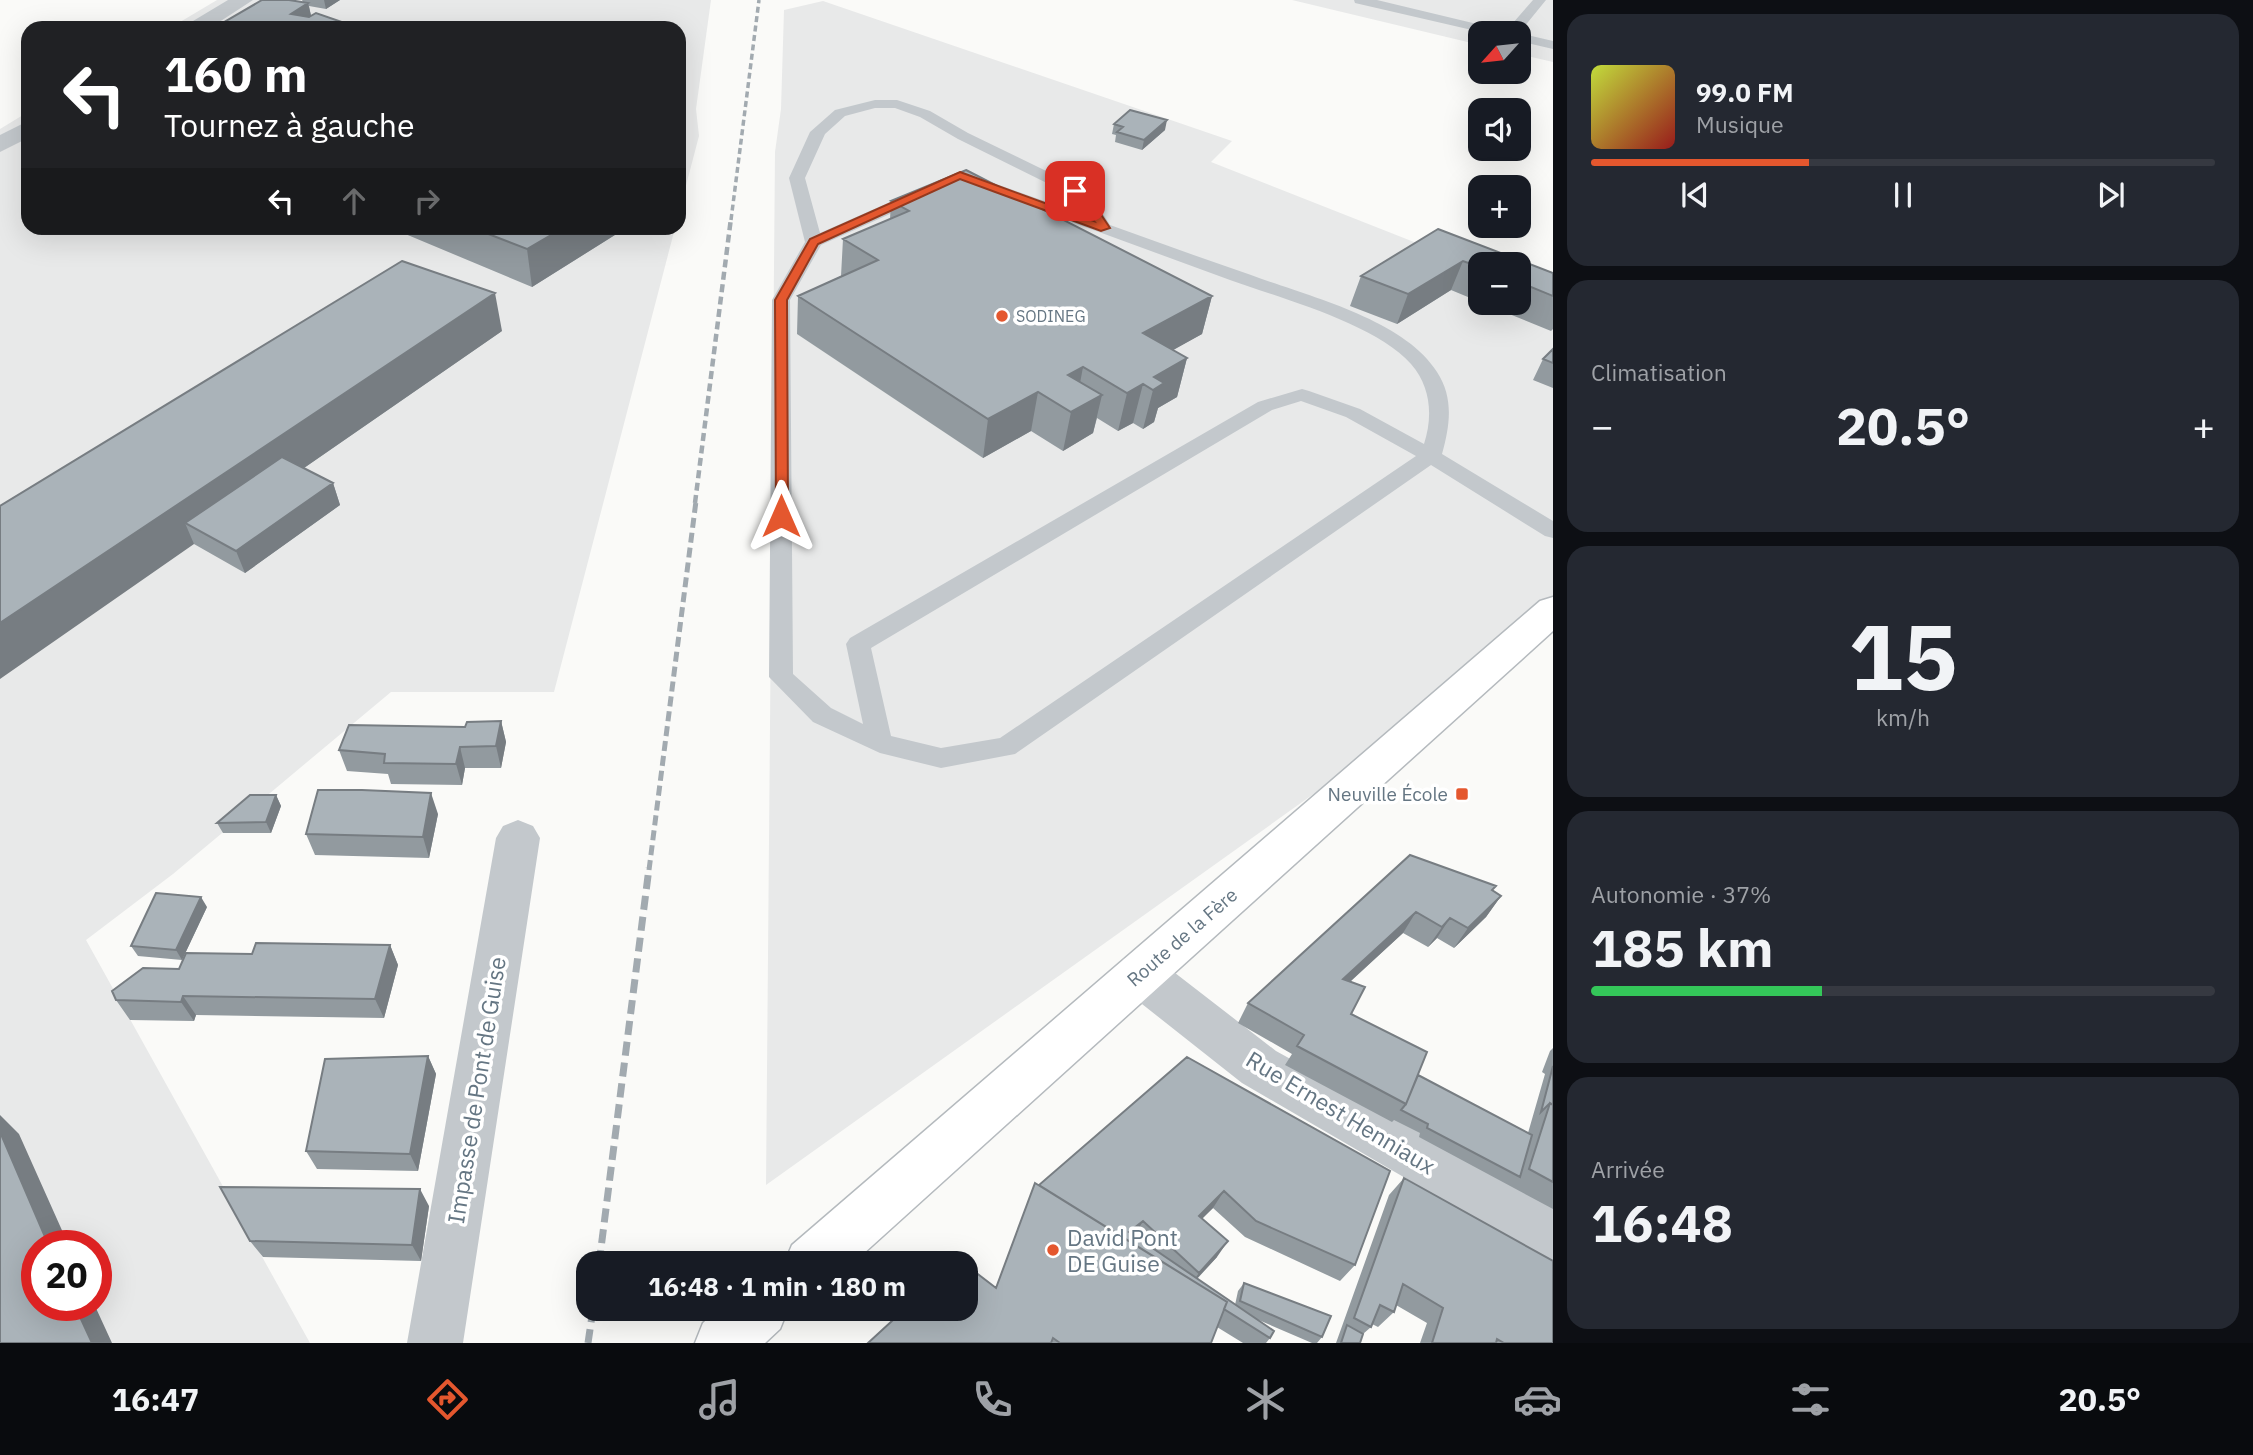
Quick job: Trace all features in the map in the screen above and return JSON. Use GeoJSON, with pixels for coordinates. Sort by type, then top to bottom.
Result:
{"type":"FeatureCollection","features":[{"type":"Feature","properties":{"kind":"main road","name":"Route de la Fère"},"geometry":{"type":"LineString","coordinates":[[826,1251],[1553,610]]}},
{"type":"Feature","properties":{"kind":"street"},"geometry":{"type":"LineString","coordinates":[[207,21],[243,0]]}},
{"type":"Feature","properties":{"kind":"street"},"geometry":{"type":"LineString","coordinates":[[0,145],[21,132]]}},
{"type":"Feature","properties":{"kind":"street","name":"Impasse de Pont de Guise"},"geometry":{"type":"LineString","coordinates":[[435,1343],[518,838]]}},
{"type":"Feature","properties":{"kind":"street","name":"Rue Ernest Henniaux"},"geometry":{"type":"LineString","coordinates":[[1140,974],[1259,1067],[1553,1234]]}},
{"type":"Feature","properties":{"kind":"lane"},"geometry":{"type":"LineString","coordinates":[[1360,0],[1468,25]]}},
{"type":"Feature","properties":{"kind":"lane"},"geometry":{"type":"LineString","coordinates":[[1522,21],[1540,0]]}},
{"type":"Feature","properties":{"kind":"lane"},"geometry":{"type":"LineString","coordinates":[[1531,40],[1553,45]]}},
{"type":"Feature","properties":{"kind":"lane"},"geometry":{"type":"LineString","coordinates":[[814,242],[797,178],[818,132],[840,113],[875,104],[897,104],[925,114],[963,136],[1075,191],[1090,206],[1104,228]]}},
{"type":"Feature","properties":{"kind":"lane"},"geometry":{"type":"LineString","coordinates":[[960,176],[1104,228],[1324,308],[1377,331],[1413,354],[1435,379],[1441,415],[1431,456],[1006,747],[941,758],[880,743],[822,715],[781,677],[781,300],[814,242],[960,176]]}},
{"type":"Feature","properties":{"kind":"lane"},"geometry":{"type":"LineString","coordinates":[[880,743],[858,644],[1265,406],[1302,396],[1353,413],[1431,456],[1553,531]]}},
{"type":"Feature","properties":{"kind":"shaded area"},"geometry":{"type":"Polygon","coordinates":[[[217,0],[711,0],[696,109],[699,136],[686,185],[686,21],[182,21],[217,0]]]}},
{"type":"Feature","properties":{"kind":"shaded area"},"geometry":{"type":"Polygon","coordinates":[[[1292,0],[1553,0],[1553,62],[1531,57],[1531,21],[1468,21],[1468,42],[1292,0]]]}},
{"type":"Feature","properties":{"kind":"shaded area"},"geometry":{"type":"Polygon","coordinates":[[[823,1],[1232,141],[1211,162],[1468,263],[1468,315],[1531,315],[1531,301],[1553,298],[1553,623],[766,1185],[775,152],[781,109],[784,10],[823,1]]]}},
{"type":"Feature","properties":{"kind":"shaded area"},"geometry":{"type":"Polygon","coordinates":[[[21,116],[21,235],[673,235],[554,692],[391,692],[173,874],[86,940],[310,1343],[0,1343],[0,129],[21,116]]]}},
{"type":"Feature","properties":{"kind":"building"},"geometry":{"type":"Polygon","coordinates":[[[262,0],[289,0],[308,3],[291,14],[309,17],[316,13],[339,21],[226,21],[262,0]]]}},
{"type":"Feature","properties":{"kind":"building"},"geometry":{"type":"Polygon","coordinates":[[[1130,110],[1167,120],[1144,140],[1117,132],[1123,127],[1114,124],[1130,110]]]}},
{"type":"Feature","properties":{"kind":"building","name":"SODINEG"},"geometry":{"type":"Polygon","coordinates":[[[966,170],[1212,296],[1143,333],[1187,358],[1154,377],[1164,383],[1153,390],[1143,384],[1127,393],[1083,367],[1068,375],[1102,395],[1071,412],[1038,392],[988,419],[798,296],[878,260],[843,239],[909,211],[891,201],[966,170]]]}},
{"type":"Feature","properties":{"kind":"building"},"geometry":{"type":"Polygon","coordinates":[[[1438,229],[1498,252],[1468,252],[1468,263],[1463,261],[1408,294],[1361,276],[1438,229]]]}},
{"type":"Feature","properties":{"kind":"building"},"geometry":{"type":"Polygon","coordinates":[[[491,235],[551,235],[527,249],[491,235]]]}},
{"type":"Feature","properties":{"kind":"building"},"geometry":{"type":"Polygon","coordinates":[[[402,261],[495,293],[0,623],[0,506],[402,261]]]}},
{"type":"Feature","properties":{"kind":"building"},"geometry":{"type":"Polygon","coordinates":[[[1531,265],[1553,273],[1553,296],[1531,287],[1531,265]]]}},
{"type":"Feature","properties":{"kind":"building"},"geometry":{"type":"Polygon","coordinates":[[[1553,349],[1553,363],[1543,359],[1553,349]]]}},
{"type":"Feature","properties":{"kind":"building"},"geometry":{"type":"Polygon","coordinates":[[[282,457],[333,483],[236,551],[185,523],[282,457]]]}},
{"type":"Feature","properties":{"kind":"building"},"geometry":{"type":"Polygon","coordinates":[[[501,721],[496,746],[460,747],[456,764],[384,763],[385,754],[339,750],[349,725],[465,727],[467,722],[501,721]]]}},
{"type":"Feature","properties":{"kind":"building"},"geometry":{"type":"Polygon","coordinates":[[[318,790],[431,793],[423,837],[306,834],[318,790]]]}},
{"type":"Feature","properties":{"kind":"building"},"geometry":{"type":"Polygon","coordinates":[[[250,795],[276,795],[266,822],[217,823],[250,795]]]}},
{"type":"Feature","properties":{"kind":"building"},"geometry":{"type":"Polygon","coordinates":[[[1410,855],[1496,886],[1492,890],[1501,896],[1468,928],[1450,918],[1442,927],[1416,912],[1343,979],[1365,987],[1351,1014],[1427,1052],[1406,1104],[1297,1046],[1304,1035],[1248,1003],[1410,855]]]}},
{"type":"Feature","properties":{"kind":"building"},"geometry":{"type":"Polygon","coordinates":[[[156,893],[201,897],[176,950],[131,946],[156,893]]]}},
{"type":"Feature","properties":{"kind":"building"},"geometry":{"type":"Polygon","coordinates":[[[256,943],[390,945],[375,999],[183,996],[181,1002],[116,1000],[112,991],[143,968],[179,969],[186,953],[252,954],[256,943]]]}},
{"type":"Feature","properties":{"kind":"building"},"geometry":{"type":"Polygon","coordinates":[[[428,1056],[410,1154],[306,1151],[325,1059],[428,1056]]]}},
{"type":"Feature","properties":{"kind":"building"},"geometry":{"type":"Polygon","coordinates":[[[1187,1057],[1390,1171],[1355,1265],[1256,1221],[1224,1191],[1199,1216],[1228,1241],[1199,1273],[1143,1221],[1129,1232],[1274,1331],[1270,1338],[1224,1309],[1227,1302],[1039,1185],[1187,1057]]]}},
{"type":"Feature","properties":{"kind":"building"},"geometry":{"type":"Polygon","coordinates":[[[1553,1066],[1553,1105],[1550,1103],[1541,1112],[1553,1066]]]}},
{"type":"Feature","properties":{"kind":"building"},"geometry":{"type":"Polygon","coordinates":[[[1418,1075],[1532,1135],[1520,1177],[1427,1128],[1428,1124],[1401,1110],[1418,1075]]]}},
{"type":"Feature","properties":{"kind":"building"},"geometry":{"type":"Polygon","coordinates":[[[1550,1103],[1553,1105],[1553,1182],[1529,1169],[1550,1103]]]}},
{"type":"Feature","properties":{"kind":"building"},"geometry":{"type":"Polygon","coordinates":[[[0,1132],[42,1230],[21,1230],[21,1321],[82,1321],[92,1343],[0,1343],[0,1132]]]}},
{"type":"Feature","properties":{"kind":"building"},"geometry":{"type":"Polygon","coordinates":[[[1404,1178],[1553,1261],[1553,1343],[1504,1343],[1497,1339],[1496,1343],[1432,1343],[1443,1308],[1403,1284],[1394,1312],[1380,1305],[1371,1327],[1354,1318],[1404,1178]]]}},
{"type":"Feature","properties":{"kind":"building","name":"David Pont DE Guise"},"geometry":{"type":"Polygon","coordinates":[[[1035,1183],[1227,1302],[1211,1343],[1060,1343],[1053,1338],[1051,1343],[868,1343],[892,1321],[978,1321],[978,1274],[996,1288],[1035,1183]]]}},
{"type":"Feature","properties":{"kind":"building"},"geometry":{"type":"Polygon","coordinates":[[[220,1187],[420,1189],[412,1245],[250,1241],[220,1187]]]}},
{"type":"Feature","properties":{"kind":"building"},"geometry":{"type":"Polygon","coordinates":[[[1244,1283],[1331,1316],[1322,1337],[1240,1301],[1244,1283]]]}},
{"type":"Feature","properties":{"kind":"building"},"geometry":{"type":"Polygon","coordinates":[[[1347,1325],[1363,1334],[1360,1343],[1341,1343],[1347,1325]]]}},
{"type":"Feature","properties":{"kind":"railway"},"geometry":{"type":"LineString","coordinates":[[731,220],[759,0]]}},
{"type":"Feature","properties":{"kind":"railway"},"geometry":{"type":"LineString","coordinates":[[695,503],[731,218]]}},
{"type":"Feature","properties":{"kind":"railway"},"geometry":{"type":"LineString","coordinates":[[649,870],[696,501]]}},
{"type":"Feature","properties":{"kind":"railway"},"geometry":{"type":"LineString","coordinates":[[601,1251],[649,868]]}},
{"type":"Feature","properties":{"kind":"railway"},"geometry":{"type":"LineString","coordinates":[[588,1343],[591,1321]]}},
{"type":"Feature","properties":{"kind":"place","name":"SODINEG"},"geometry":{"type":"Point","coordinates":[1002,316]}},
{"type":"Feature","properties":{"kind":"place","name":"Neuville École"},"geometry":{"type":"Point","coordinates":[1462,794]}},
{"type":"Feature","properties":{"kind":"place","name":"David Pont DE Guise"},"geometry":{"type":"Point","coordinates":[1053,1250]}},
{"type":"Feature","properties":{"kind":"route"},"geometry":{"type":"LineString","coordinates":[[781,516],[781,300],[814,242],[960,176],[1104,228],[1090,206],[1075,191]]}}]}
